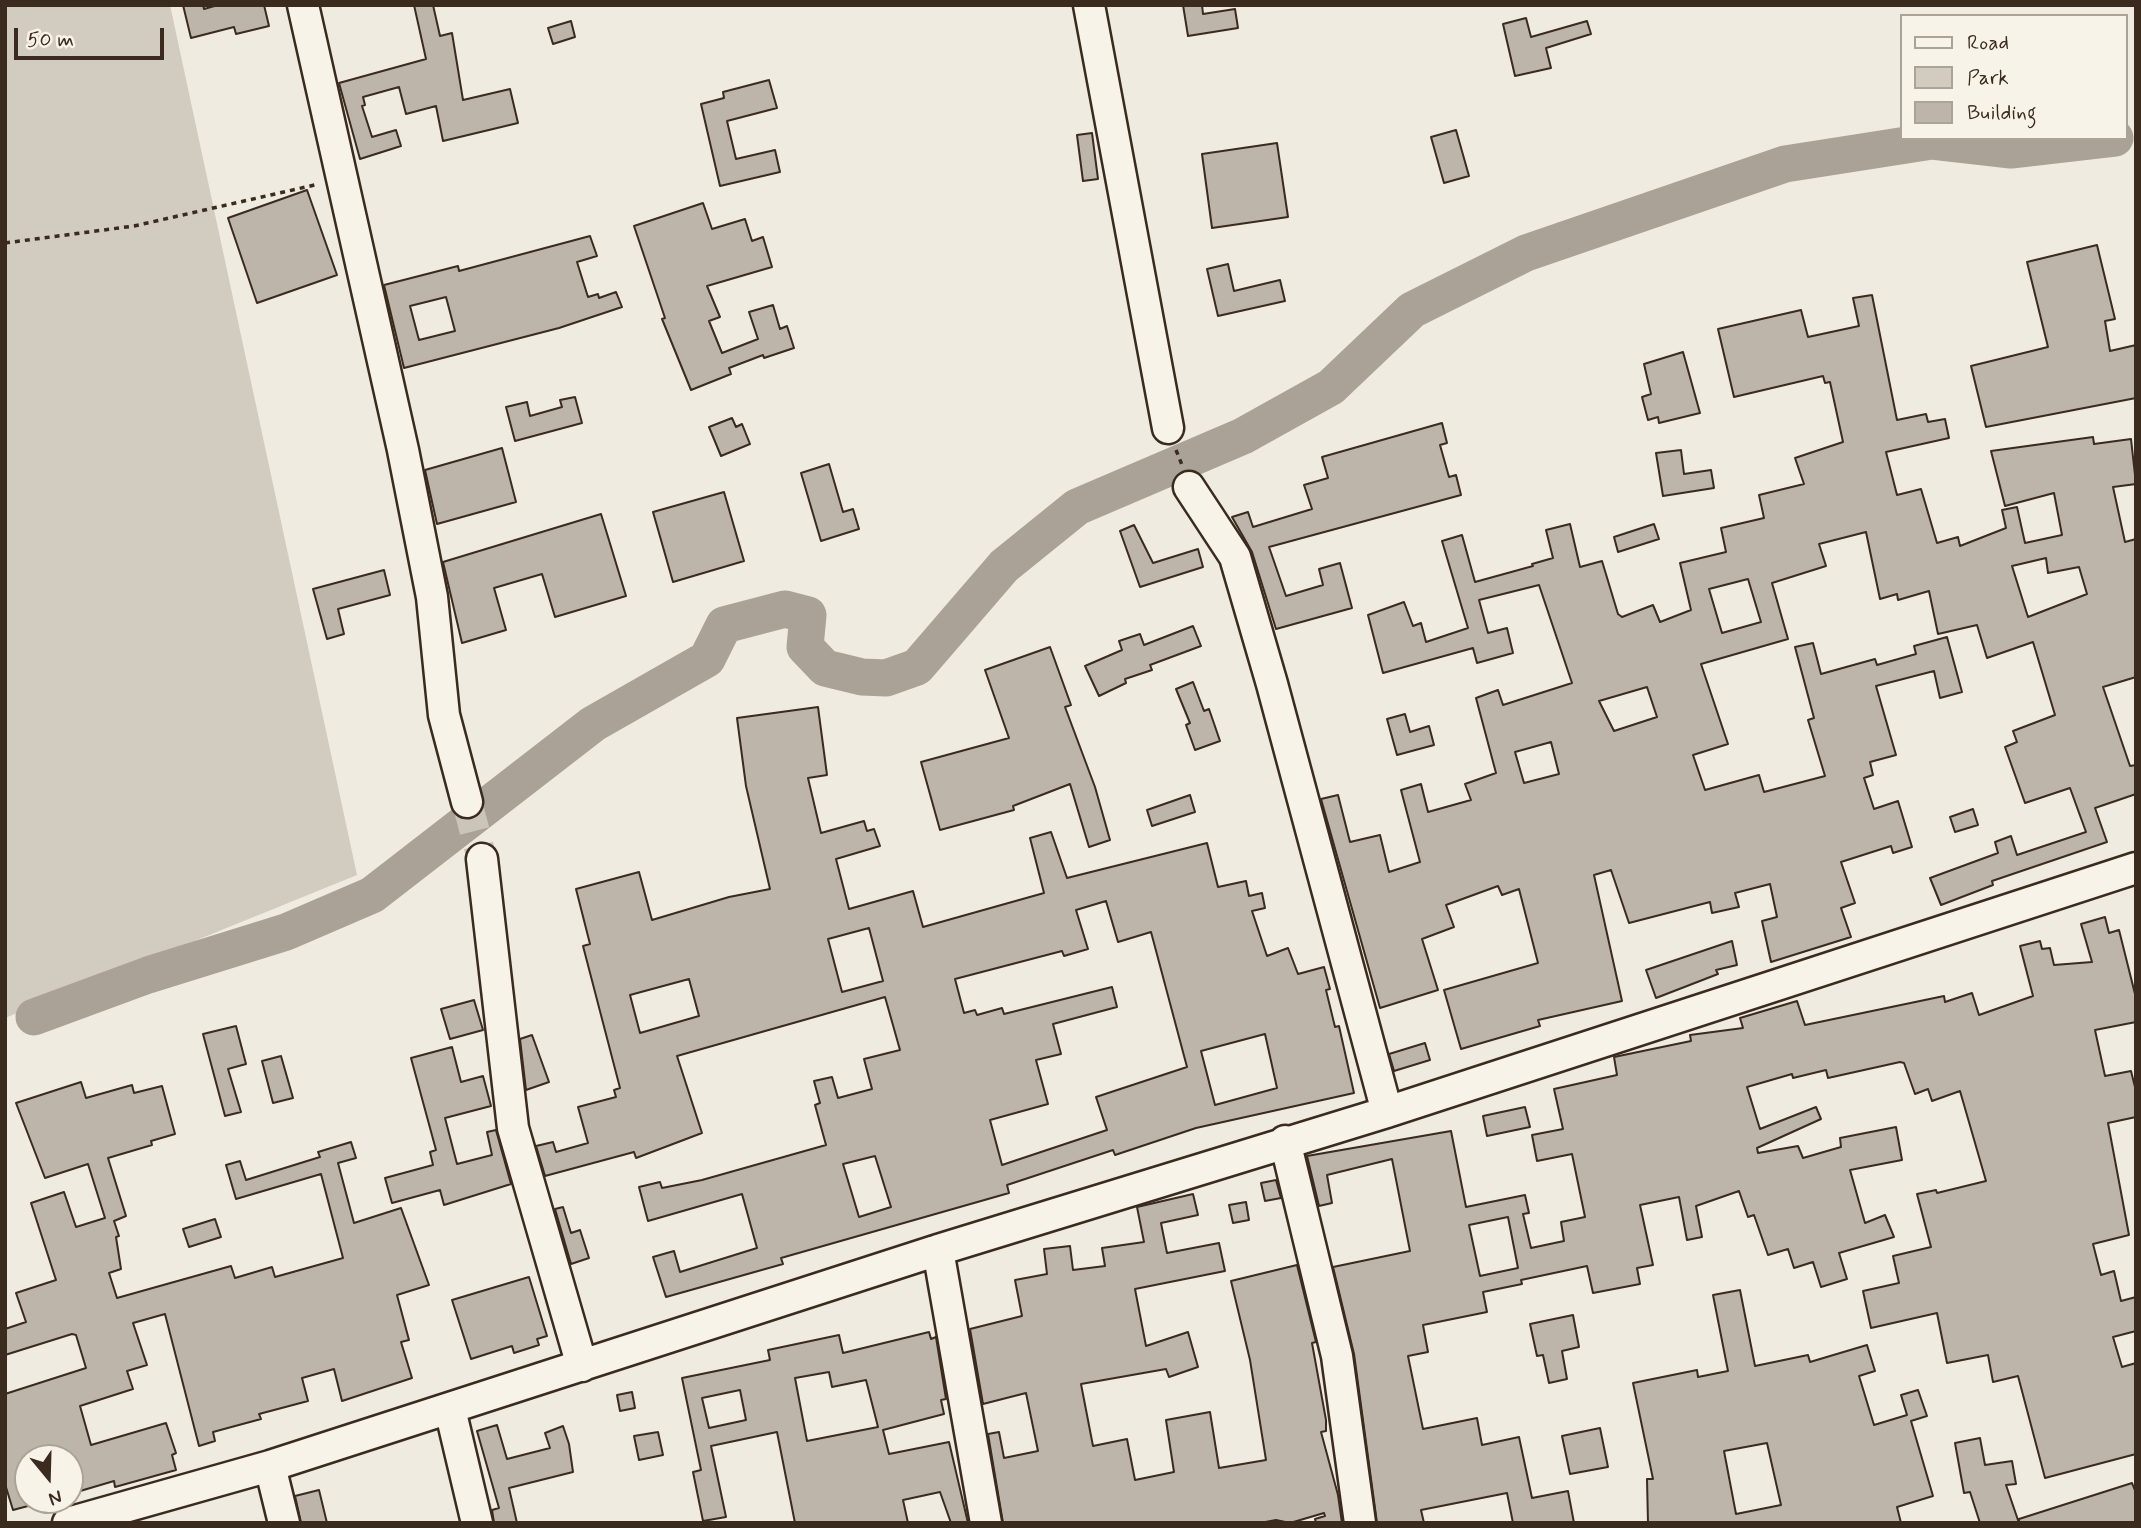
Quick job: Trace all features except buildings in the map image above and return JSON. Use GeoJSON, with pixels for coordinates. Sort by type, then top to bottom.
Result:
{"type":"FeatureCollection","features":[{"type":"Feature","properties":{"kind":"street"},"geometry":{"type":"LineString","coordinates":[[303,5],[419,530],[432,597],[444,715],[467,802]]}},
{"type":"Feature","properties":{"kind":"street"},"geometry":{"type":"LineString","coordinates":[[1089,5],[1168,428]]}},
{"type":"Feature","properties":{"kind":"street"},"geometry":{"type":"LineString","coordinates":[[1189,486],[1234,557],[1272,684],[1388,1112]]}},
{"type":"Feature","properties":{"kind":"street"},"geometry":{"type":"LineString","coordinates":[[482,859],[513,1128],[582,1366]]}},
{"type":"Feature","properties":{"kind":"street"},"geometry":{"type":"LineString","coordinates":[[68,1523],[271,1466],[938,1250],[1285,1141],[1388,1112],[2136,867]]}},
{"type":"Feature","properties":{"kind":"street"},"geometry":{"type":"LineString","coordinates":[[1285,1141],[1337,1356],[1360,1523]]}},
{"type":"Feature","properties":{"kind":"street"},"geometry":{"type":"LineString","coordinates":[[938,1250],[986,1523]]}},
{"type":"Feature","properties":{"kind":"street"},"geometry":{"type":"LineString","coordinates":[[450,1409],[477,1523]]}},
{"type":"Feature","properties":{"kind":"street"},"geometry":{"type":"LineString","coordinates":[[271,1466],[284,1523]]}},
{"type":"Feature","properties":{"kind":"path"},"geometry":{"type":"LineString","coordinates":[[5,243],[134,226],[343,178]]}},
{"type":"Feature","properties":{"kind":"path"},"geometry":{"type":"LineString","coordinates":[[1168,428],[1189,486]]}},
{"type":"Feature","properties":{"kind":"green space"},"geometry":{"type":"Polygon","coordinates":[[[5,5],[170,5],[357,875],[5,1018],[5,5]]]}},
{"type":"Feature","properties":{"kind":"waterway"},"geometry":{"type":"LineString","coordinates":[[34,1017],[148,975],[286,932],[372,895],[593,724],[707,659],[724,625],[785,609],[808,615],[805,647],[825,668],[862,677],[886,678],[917,667],[1004,566],[1077,507],[1243,436],[1331,387],[1412,310],[1526,253],[1785,164],[1932,141],[2011,150],[2098,140]]}},
{"type":"Feature","properties":{"kind":"tunnel"},"geometry":{"type":"LineString","coordinates":[[467,802],[482,859]]}}]}
